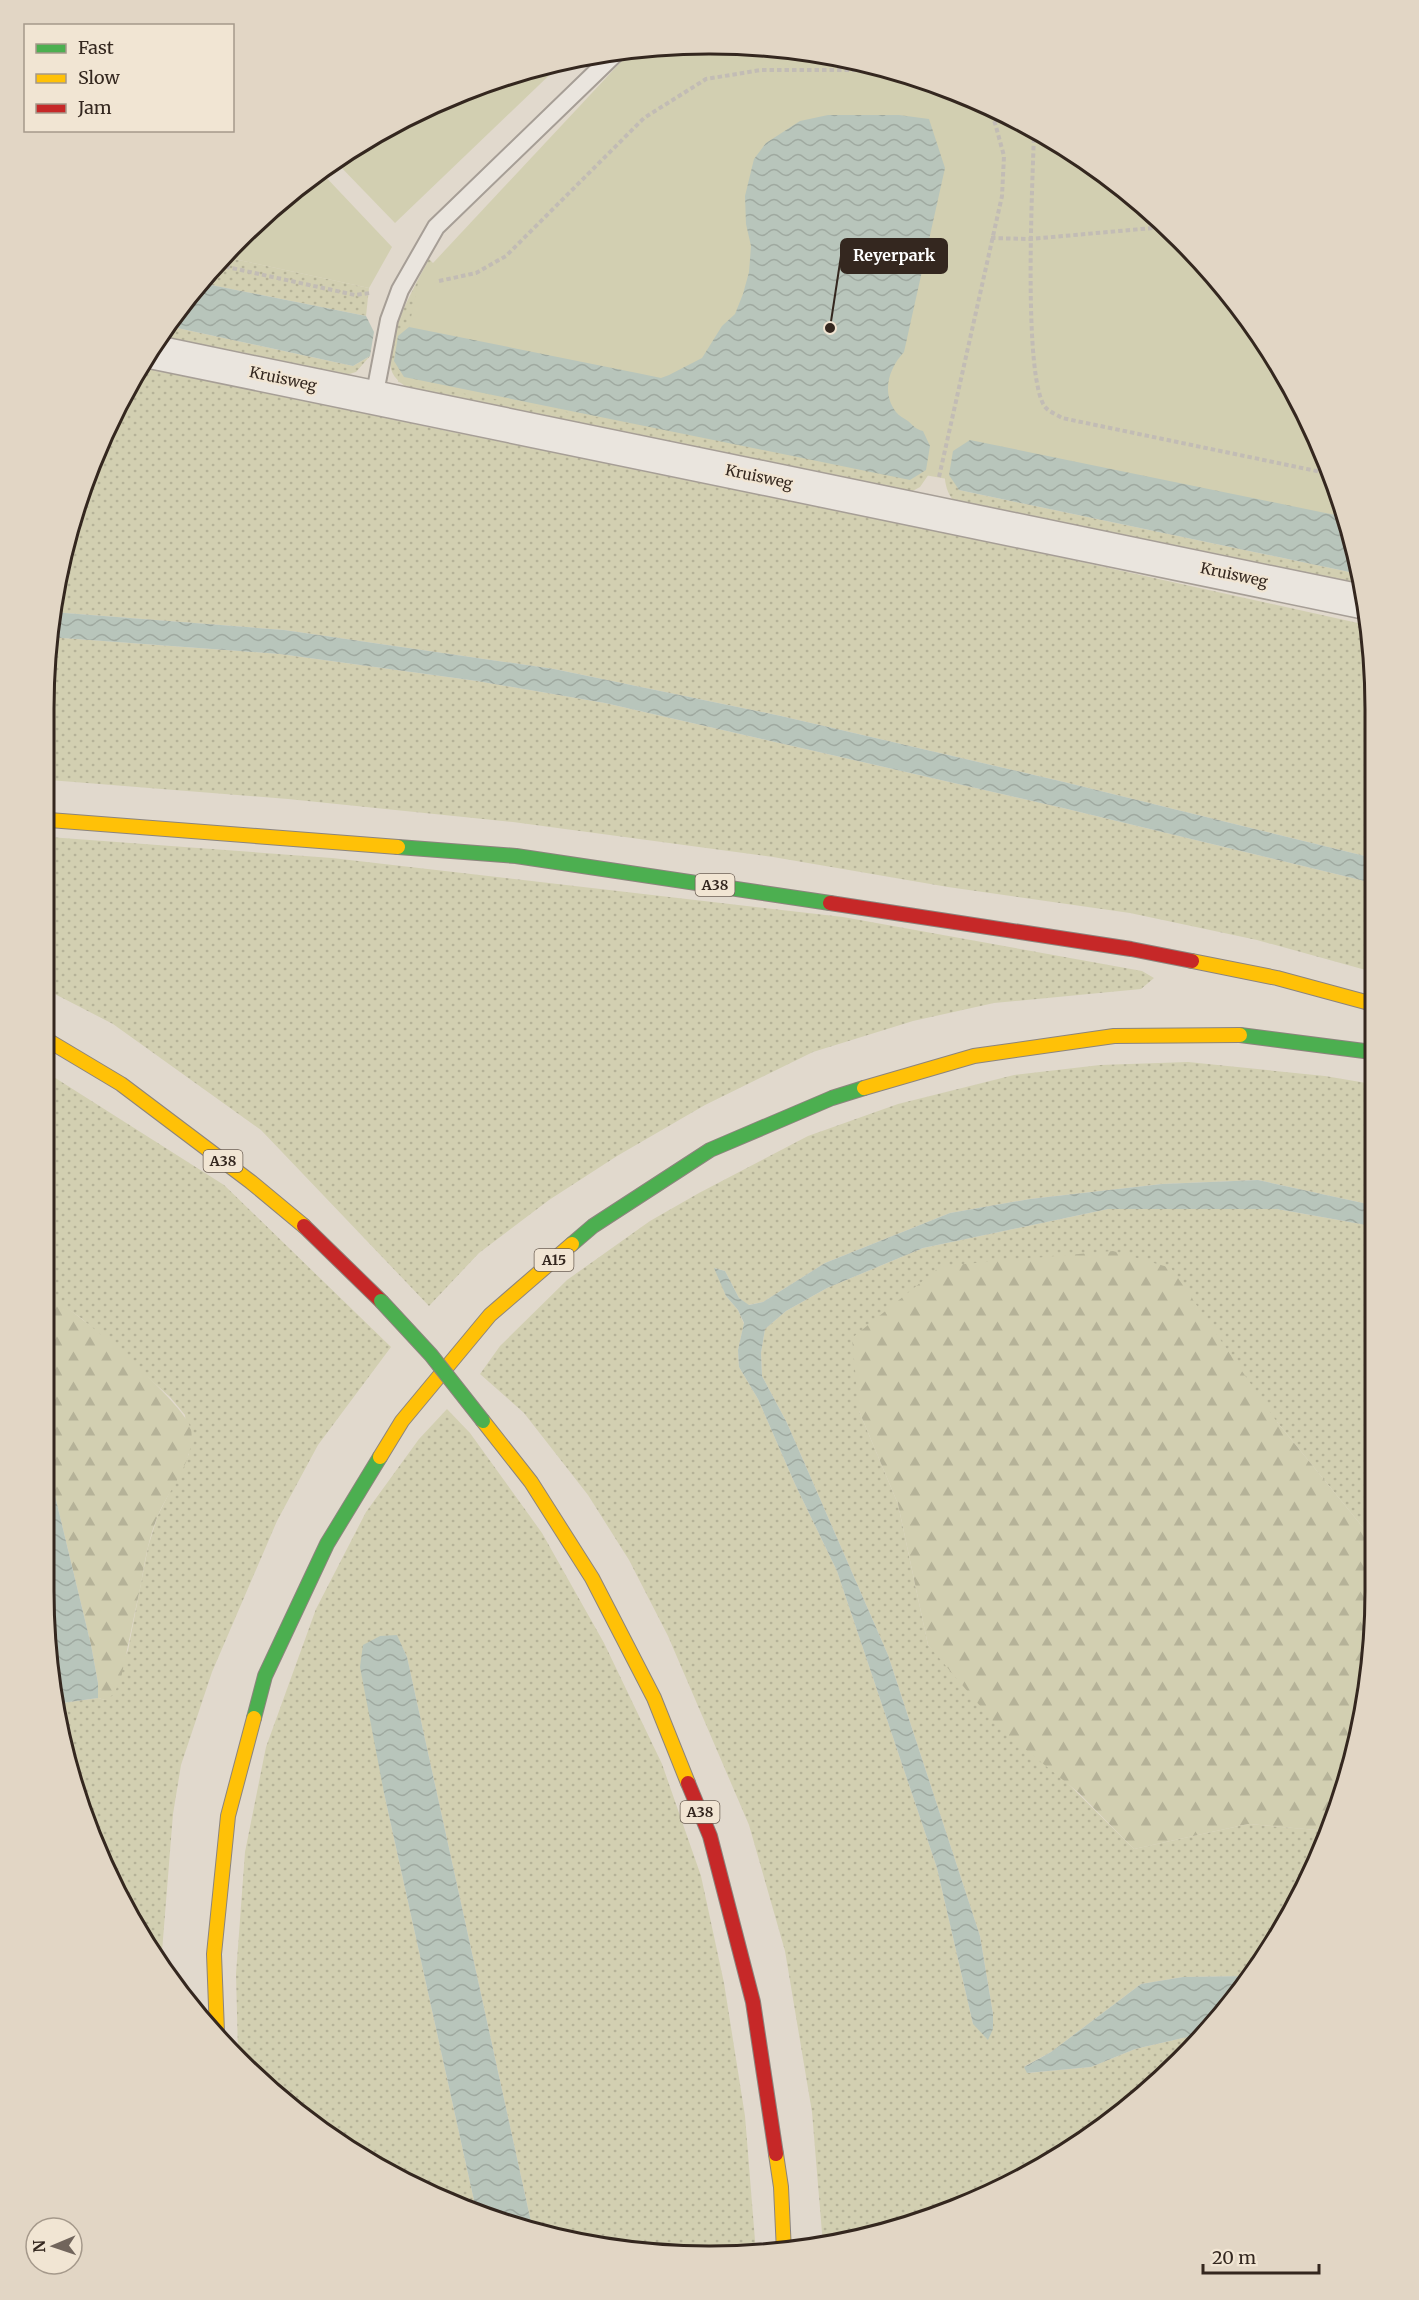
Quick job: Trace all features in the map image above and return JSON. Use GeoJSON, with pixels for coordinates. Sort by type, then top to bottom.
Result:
{"type":"FeatureCollection","features":[{"type":"Feature","properties":{"kind":"highway","name":"A38"},"geometry":{"type":"LineString","coordinates":[[54,820],[516,856],[1131,949],[1277,978],[1365,1002]]}},
{"type":"Feature","properties":{"kind":"highway","name":"A15"},"geometry":{"type":"LineString","coordinates":[[218,2024],[214,1954],[228,1816],[265,1676],[322,1555],[402,1421],[490,1315],[593,1226],[710,1150],[832,1098],[974,1056],[1125,1036],[1251,1035],[1365,1051]]}},
{"type":"Feature","properties":{"kind":"highway","name":"A38"},"geometry":{"type":"LineString","coordinates":[[54,1044],[121,1084],[251,1182],[312,1233],[381,1301],[430,1355],[531,1482],[592,1578],[654,1698],[710,1836],[753,2002],[781,2187],[784,2241]]}},
{"type":"Feature","properties":{"kind":"street","name":"Kruisweg"},"geometry":{"type":"LineString","coordinates":[[159,353],[1355,600]]}},
{"type":"Feature","properties":{"kind":"lane"},"geometry":{"type":"LineString","coordinates":[[375,398],[389,320],[400,290],[436,227],[605,63]]}},
{"type":"Feature","properties":{"kind":"path"},"geometry":{"type":"LineString","coordinates":[[226,267],[355,295],[400,290],[476,273],[506,256],[644,118],[706,79],[761,70],[851,70]]}},
{"type":"Feature","properties":{"kind":"path"},"geometry":{"type":"LineString","coordinates":[[931,512],[1002,196],[1004,156],[994,119]]}},
{"type":"Feature","properties":{"kind":"path"},"geometry":{"type":"LineString","coordinates":[[1034,140],[1030,239],[1034,375],[1045,407],[1062,418],[1320,472]]}},
{"type":"Feature","properties":{"kind":"path"},"geometry":{"type":"LineString","coordinates":[[991,238],[1030,239],[1154,228]]}},
{"type":"Feature","properties":{"kind":"green space"},"geometry":{"type":"Polygon","coordinates":[[[667,55],[752,55],[795,60],[879,76],[960,104],[1037,142],[1074,164],[1109,189],[1173,246],[1230,310],[1255,345],[1277,382],[1315,459],[1345,549],[398,382],[419,278],[622,60],[667,55]]]}},
{"type":"Feature","properties":{"kind":"green space"},"geometry":{"type":"Polygon","coordinates":[[[551,74],[395,223],[341,167],[382,142],[459,104],[551,74]]]}},
{"type":"Feature","properties":{"kind":"green space"},"geometry":{"type":"Polygon","coordinates":[[[326,177],[392,247],[369,288],[234,259],[277,217],[326,177]]]}},
{"type":"Feature","properties":{"kind":"green space"},"geometry":{"type":"Polygon","coordinates":[[[234,259],[369,288],[366,316],[210,285],[234,259]]]}},
{"type":"Feature","properties":{"kind":"green space"},"geometry":{"type":"Polygon","coordinates":[[[429,259],[436,266],[926,470],[929,474],[920,487],[909,493],[414,392],[395,376],[391,369],[390,356],[402,312],[429,259]]]}},
{"type":"Feature","properties":{"kind":"green space"},"geometry":{"type":"Polygon","coordinates":[[[176,328],[353,366],[370,356],[356,372],[342,376],[167,340],[176,328]]]}},
{"type":"Feature","properties":{"kind":"green space"},"geometry":{"type":"Polygon","coordinates":[[[151,367],[428,427],[951,533],[1359,623],[1364,667],[1365,856],[1064,782],[781,716],[554,669],[284,630],[62,613],[76,540],[89,499],[122,420],[151,367]]]}},
{"type":"Feature","properties":{"kind":"green space"},"geometry":{"type":"Polygon","coordinates":[[[954,427],[959,490],[1350,572],[1353,586],[954,501],[946,484],[947,455],[954,427]]]}},
{"type":"Feature","properties":{"kind":"green space"},"geometry":{"type":"Polygon","coordinates":[[[58,638],[280,654],[477,681],[605,703],[1063,808],[1365,881],[1365,970],[1257,940],[1130,913],[948,887],[773,857],[513,822],[288,799],[54,780],[55,667],[58,638]]]}},
{"type":"Feature","properties":{"kind":"green space"},"geometry":{"type":"Polygon","coordinates":[[[54,837],[332,858],[843,917],[1142,971],[1154,978],[1141,989],[994,1003],[913,1021],[813,1052],[705,1105],[617,1156],[549,1200],[479,1253],[429,1306],[261,1130],[113,1024],[54,994],[54,837]]]}},
{"type":"Feature","properties":{"kind":"green space"},"geometry":{"type":"Polygon","coordinates":[[[1188,1062],[1325,1076],[1365,1083],[1365,1203],[1258,1180],[1162,1184],[1030,1199],[950,1213],[825,1263],[763,1302],[748,1305],[739,1298],[725,1271],[715,1268],[726,1296],[738,1310],[744,1324],[738,1350],[739,1367],[758,1399],[795,1484],[837,1571],[937,1868],[973,2024],[993,2014],[980,1936],[888,1655],[787,1423],[762,1376],[761,1353],[765,1329],[786,1311],[827,1288],[923,1248],[1108,1209],[1277,1209],[1365,1225],[1365,1530],[1277,1422],[859,1411],[898,1504],[928,1645],[1134,1849],[1248,1824],[1319,1830],[1277,1918],[1240,1976],[1183,1977],[1141,1984],[1051,2052],[1025,2066],[1028,2073],[1091,2067],[1135,2049],[1189,2036],[1142,2083],[1109,2111],[1074,2136],[1037,2158],[960,2196],[879,2224],[822,2235],[812,2112],[785,1951],[749,1825],[668,1636],[629,1560],[588,1495],[524,1413],[480,1374],[500,1346],[567,1280],[650,1221],[808,1136],[898,1104],[1014,1075],[1100,1065],[1188,1062]]]}},
{"type":"Feature","properties":{"kind":"green space"},"geometry":{"type":"Polygon","coordinates":[[[54,1077],[224,1185],[391,1347],[318,1445],[277,1521],[212,1672],[181,1765],[173,1814],[162,1952],[122,1880],[104,1841],[76,1760],[64,1703],[98,1698],[105,1700],[128,1650],[148,1547],[158,1515],[189,1454],[185,1415],[170,1397],[81,1318],[54,1299],[54,1077]]]}},
{"type":"Feature","properties":{"kind":"green space"},"geometry":{"type":"Polygon","coordinates":[[[1113,1251],[1171,1268],[1277,1422],[1365,1530],[1364,1633],[1359,1676],[1343,1760],[1319,1830],[1248,1824],[1134,1849],[1079,1793],[998,1727],[928,1645],[898,1504],[859,1411],[852,1338],[941,1266],[1113,1251]]]}},
{"type":"Feature","properties":{"kind":"green space"},"geometry":{"type":"Polygon","coordinates":[[[54,1299],[104,1337],[151,1379],[185,1417],[191,1429],[192,1440],[186,1462],[159,1513],[150,1539],[121,1678],[114,1694],[105,1700],[98,1698],[98,1683],[54,1492],[54,1299]]]}},
{"type":"Feature","properties":{"kind":"green space"},"geometry":{"type":"Polygon","coordinates":[[[447,1409],[470,1433],[542,1533],[604,1643],[662,1764],[701,1876],[724,1983],[745,2116],[755,2245],[667,2245],[582,2233],[531,2221],[407,1657],[397,1636],[384,1793],[474,2202],[420,2178],[345,2136],[310,2111],[238,2045],[236,1974],[245,1852],[266,1747],[316,1609],[366,1512],[419,1439],[447,1409]]]}},
{"type":"Feature","properties":{"kind":"water"},"geometry":{"type":"Polygon","coordinates":[[[828,115],[899,115],[929,119],[945,168],[904,352],[894,365],[888,388],[891,404],[896,412],[923,431],[930,446],[926,470],[910,480],[404,377],[394,361],[398,336],[409,327],[661,378],[702,358],[722,326],[735,314],[749,272],[751,246],[746,224],[745,196],[754,159],[766,143],[800,121],[828,115]]]}},
{"type":"Feature","properties":{"kind":"water"},"geometry":{"type":"Polygon","coordinates":[[[210,285],[366,316],[374,332],[370,356],[353,366],[176,328],[210,285]]]}},
{"type":"Feature","properties":{"kind":"water"},"geometry":{"type":"Polygon","coordinates":[[[970,440],[1335,515],[1350,572],[959,490],[949,475],[953,451],[970,440]]]}},
{"type":"Feature","properties":{"kind":"water"},"geometry":{"type":"Polygon","coordinates":[[[62,613],[284,630],[554,669],[781,716],[1064,782],[1365,856],[1365,881],[1063,808],[605,703],[477,681],[280,654],[58,638],[62,613]]]}},
{"type":"Feature","properties":{"kind":"water"},"geometry":{"type":"Polygon","coordinates":[[[1258,1180],[1365,1203],[1365,1225],[1277,1209],[1108,1209],[923,1248],[827,1288],[786,1311],[765,1329],[761,1353],[762,1376],[787,1423],[888,1655],[980,1936],[993,2014],[993,2029],[988,2040],[973,2024],[937,1868],[837,1571],[795,1484],[758,1399],[739,1367],[738,1350],[744,1323],[738,1310],[726,1296],[714,1268],[725,1271],[739,1298],[749,1305],[763,1302],[825,1263],[950,1213],[1030,1199],[1162,1184],[1258,1180]]]}},
{"type":"Feature","properties":{"kind":"water"},"geometry":{"type":"Polygon","coordinates":[[[54,1492],[91,1645],[98,1683],[98,1698],[64,1703],[55,1633],[54,1492]]]}},
{"type":"Feature","properties":{"kind":"water"},"geometry":{"type":"Polygon","coordinates":[[[397,1635],[407,1657],[531,2221],[474,2202],[384,1793],[360,1667],[363,1645],[380,1636],[397,1635]]]}},
{"type":"Feature","properties":{"kind":"water"},"geometry":{"type":"Polygon","coordinates":[[[1240,1976],[1189,2036],[1135,2049],[1091,2067],[1027,2073],[1024,2067],[1051,2052],[1141,1984],[1183,1977],[1240,1976]]]}},
{"type":"Feature","properties":{"kind":"traffic: fast"},"geometry":{"type":"LineString","coordinates":[[398,847],[516,856],[830,903]]}},
{"type":"Feature","properties":{"kind":"traffic: fast"},"geometry":{"type":"LineString","coordinates":[[1240,1035],[1365,1051]]}},
{"type":"Feature","properties":{"kind":"traffic: fast"},"geometry":{"type":"LineString","coordinates":[[572,1244],[593,1226],[710,1150],[832,1098],[864,1088]]}},
{"type":"Feature","properties":{"kind":"traffic: fast"},"geometry":{"type":"LineString","coordinates":[[381,1301],[431,1355],[483,1421]]}},
{"type":"Feature","properties":{"kind":"traffic: fast"},"geometry":{"type":"LineString","coordinates":[[254,1718],[265,1676],[327,1544],[380,1457]]}},
{"type":"Feature","properties":{"kind":"traffic: slow"},"geometry":{"type":"LineString","coordinates":[[54,820],[398,847]]}},
{"type":"Feature","properties":{"kind":"traffic: slow"},"geometry":{"type":"LineString","coordinates":[[1192,961],[1277,978],[1365,1002]]}},
{"type":"Feature","properties":{"kind":"traffic: slow"},"geometry":{"type":"LineString","coordinates":[[864,1088],[974,1056],[1114,1036],[1240,1035]]}},
{"type":"Feature","properties":{"kind":"traffic: slow"},"geometry":{"type":"LineString","coordinates":[[54,1044],[121,1084],[251,1182],[304,1226]]}},
{"type":"Feature","properties":{"kind":"traffic: slow"},"geometry":{"type":"LineString","coordinates":[[380,1457],[402,1421],[490,1315],[572,1244]]}},
{"type":"Feature","properties":{"kind":"traffic: slow"},"geometry":{"type":"LineString","coordinates":[[483,1421],[531,1482],[592,1578],[654,1698],[688,1783]]}},
{"type":"Feature","properties":{"kind":"traffic: slow"},"geometry":{"type":"LineString","coordinates":[[217,2023],[214,1954],[228,1816],[254,1718]]}},
{"type":"Feature","properties":{"kind":"traffic: slow"},"geometry":{"type":"LineString","coordinates":[[776,2154],[781,2187],[784,2241]]}},
{"type":"Feature","properties":{"kind":"traffic: jam"},"geometry":{"type":"LineString","coordinates":[[830,903],[1131,949],[1192,961]]}},
{"type":"Feature","properties":{"kind":"traffic: jam"},"geometry":{"type":"LineString","coordinates":[[304,1226],[381,1301]]}},
{"type":"Feature","properties":{"kind":"traffic: jam"},"geometry":{"type":"LineString","coordinates":[[688,1783],[710,1836],[753,2002],[776,2154]]}},
{"type":"Feature","properties":{"kind":"place","name":"Reyerpark"},"geometry":{"type":"Point","coordinates":[830,328]}}]}
